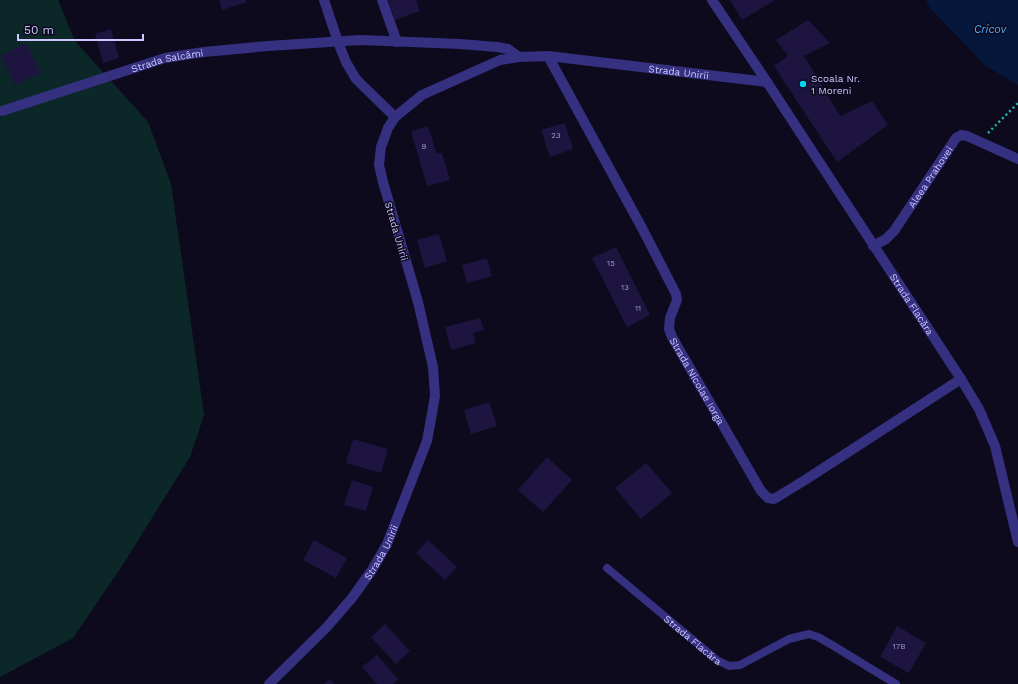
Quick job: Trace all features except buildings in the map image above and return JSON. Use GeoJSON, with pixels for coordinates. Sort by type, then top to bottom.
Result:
{"type":"FeatureCollection","features":[{"type":"Feature","properties":{"kind":"street"},"geometry":{"type":"LineString","coordinates":[[324,0],[346,62],[356,79],[395,117]]}},
{"type":"Feature","properties":{"kind":"street"},"geometry":{"type":"LineString","coordinates":[[382,0],[397,42]]}},
{"type":"Feature","properties":{"kind":"street","name":"Strada Flacăra"},"geometry":{"type":"LineString","coordinates":[[712,0],[767,82],[979,409],[994,446],[1018,542]]}},
{"type":"Feature","properties":{"kind":"street","name":"Strada Salcâmi"},"geometry":{"type":"LineString","coordinates":[[2,111],[165,58],[212,51],[360,40],[497,47],[508,49],[519,57]]}},
{"type":"Feature","properties":{"kind":"street","name":"Strada Unirii"},"geometry":{"type":"LineString","coordinates":[[269,684],[326,628],[352,598],[372,570],[387,544],[427,441],[432,419],[435,396],[433,368],[418,302],[379,165],[381,147],[388,128],[395,117],[422,95],[500,60],[519,57],[548,56],[767,82]]}},
{"type":"Feature","properties":{"kind":"street","name":"Strada Nicolae Iorga"},"geometry":{"type":"LineString","coordinates":[[548,56],[642,228],[676,294],[677,300],[670,318],[669,329],[672,337],[761,491],[768,498],[774,499],[805,480],[960,379]]}},
{"type":"Feature","properties":{"kind":"street","name":"Aleea Prahovei"},"geometry":{"type":"LineString","coordinates":[[874,246],[886,239],[894,231],[956,138],[962,135],[967,136],[1018,159]]}},
{"type":"Feature","properties":{"kind":"lane","name":"Strada Flacăra"},"geometry":{"type":"LineString","coordinates":[[608,568],[718,660],[729,666],[740,665],[789,639],[809,634],[832,644],[896,684]]}},
{"type":"Feature","properties":{"kind":"path"},"geometry":{"type":"LineString","coordinates":[[980,141],[1018,103]]}},
{"type":"Feature","properties":{"kind":"green space"},"geometry":{"type":"Polygon","coordinates":[[[0,0],[58,0],[75,41],[148,122],[171,184],[204,415],[190,457],[122,566],[73,638],[0,677],[0,0]]]}},
{"type":"Feature","properties":{"kind":"water","name":"Cricov"},"geometry":{"type":"Polygon","coordinates":[[[926,0],[1018,0],[1018,85],[986,66],[930,8],[926,0]]]}},
{"type":"Feature","properties":{"kind":"place","name":"Scoala Nr. 1 Moreni"},"geometry":{"type":"Point","coordinates":[803,84]}}]}
